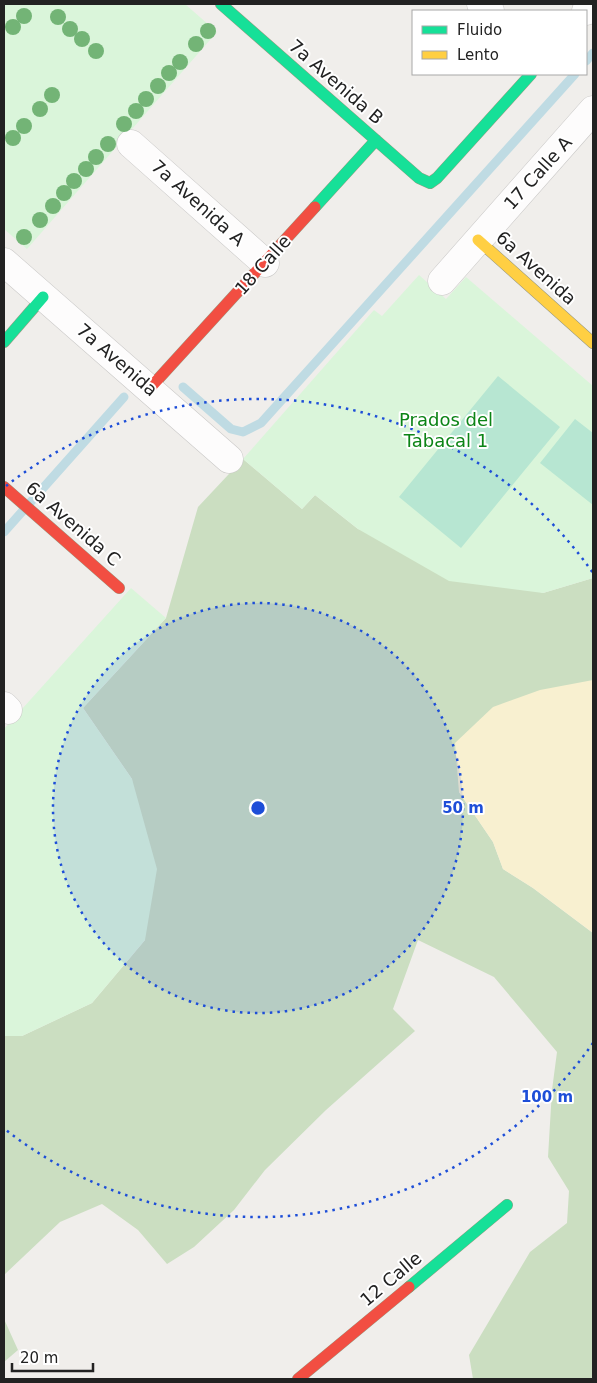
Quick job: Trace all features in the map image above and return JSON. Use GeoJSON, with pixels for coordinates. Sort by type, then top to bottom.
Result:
{"type":"FeatureCollection","features":[{"type":"Feature","properties":{"kind":"street","name":"7a Avenida B"},"geometry":{"type":"LineString","coordinates":[[220,4],[420,178],[430,183],[438,178],[529,75]]}},
{"type":"Feature","properties":{"kind":"street","name":"17 Calle A"},"geometry":{"type":"LineString","coordinates":[[442,281],[591,116]]}},
{"type":"Feature","properties":{"kind":"street","name":"18 Calle"},"geometry":{"type":"LineString","coordinates":[[150,388],[376,140]]}},
{"type":"Feature","properties":{"kind":"street","name":"7a Avenida A"},"geometry":{"type":"LineString","coordinates":[[131,144],[264,263]]}},
{"type":"Feature","properties":{"kind":"street","name":"6a Avenida"},"geometry":{"type":"LineString","coordinates":[[478,240],[593,343]]}},
{"type":"Feature","properties":{"kind":"street","name":"7a Avenida"},"geometry":{"type":"LineString","coordinates":[[4,262],[229,459]]}},
{"type":"Feature","properties":{"kind":"street"},"geometry":{"type":"LineString","coordinates":[[4,342],[43,296]]}},
{"type":"Feature","properties":{"kind":"street","name":"6a Avenida C"},"geometry":{"type":"LineString","coordinates":[[4,487],[119,588]]}},
{"type":"Feature","properties":{"kind":"street","name":"12 Calle"},"geometry":{"type":"LineString","coordinates":[[298,1379],[507,1205]]}},
{"type":"Feature","properties":{"kind":"green space"},"geometry":{"type":"Polygon","coordinates":[[[4,4],[185,4],[217,32],[27,249],[4,229],[4,4]]]}},
{"type":"Feature","properties":{"kind":"green space","name":"Prados del Tabacal 1"},"geometry":{"type":"Polygon","coordinates":[[[419,275],[446,299],[466,277],[593,386],[593,578],[543,593],[449,581],[358,529],[315,495],[302,509],[243,459],[374,310],[382,316],[419,275]]]}},
{"type":"Feature","properties":{"kind":"green space"},"geometry":{"type":"Polygon","coordinates":[[[498,376],[560,427],[461,548],[399,497],[498,376]]]}},
{"type":"Feature","properties":{"kind":"green space"},"geometry":{"type":"Polygon","coordinates":[[[575,419],[593,433],[593,505],[540,463],[575,419]]]}},
{"type":"Feature","properties":{"kind":"green space"},"geometry":{"type":"Polygon","coordinates":[[[243,459],[302,509],[315,495],[358,529],[543,593],[593,578],[593,680],[459,792],[493,842],[503,869],[533,888],[593,933],[593,1379],[473,1379],[469,1355],[530,1252],[567,1223],[569,1191],[548,1157],[552,1090],[557,1052],[494,977],[418,940],[393,1009],[415,1031],[326,1110],[265,1170],[234,1210],[194,1247],[167,1264],[138,1230],[102,1204],[60,1222],[4,1275],[4,1036],[22,1036],[92,1003],[145,940],[132,779],[83,708],[166,618],[198,507],[243,459]]]}},
{"type":"Feature","properties":{"kind":"green space"},"geometry":{"type":"Polygon","coordinates":[[[131,588],[166,618],[83,708],[132,779],[157,869],[145,940],[92,1003],[22,1036],[4,1036],[4,729],[131,588]]]}},
{"type":"Feature","properties":{"kind":"green space"},"geometry":{"type":"Polygon","coordinates":[[[4,1319],[18,1350],[4,1362],[4,1319]]]}},
{"type":"Feature","properties":{"kind":"sand"},"geometry":{"type":"Polygon","coordinates":[[[593,680],[593,933],[533,888],[503,869],[493,842],[459,792],[455,743],[493,707],[540,690],[593,680]]]}},
{"type":"Feature","properties":{"kind":"waterway"},"geometry":{"type":"LineString","coordinates":[[587,60],[593,53]]}},
{"type":"Feature","properties":{"kind":"waterway"},"geometry":{"type":"LineString","coordinates":[[183,387],[231,429],[243,432],[261,423],[574,75]]}},
{"type":"Feature","properties":{"kind":"waterway"},"geometry":{"type":"LineString","coordinates":[[4,532],[124,397]]}},
{"type":"Feature","properties":{"kind":"traffic: fast"},"geometry":{"type":"LineString","coordinates":[[221,4],[419,178],[430,183],[437,178],[530,75]]}},
{"type":"Feature","properties":{"kind":"traffic: fast"},"geometry":{"type":"LineString","coordinates":[[315,207],[376,140]]}},
{"type":"Feature","properties":{"kind":"traffic: fast"},"geometry":{"type":"LineString","coordinates":[[4,342],[43,297]]}},
{"type":"Feature","properties":{"kind":"traffic: fast"},"geometry":{"type":"LineString","coordinates":[[409,1287],[507,1205]]}},
{"type":"Feature","properties":{"kind":"traffic: slow"},"geometry":{"type":"LineString","coordinates":[[478,240],[593,343]]}},
{"type":"Feature","properties":{"kind":"traffic: jam"},"geometry":{"type":"LineString","coordinates":[[150,388],[315,207]]}},
{"type":"Feature","properties":{"kind":"traffic: jam"},"geometry":{"type":"LineString","coordinates":[[4,487],[119,588]]}},
{"type":"Feature","properties":{"kind":"traffic: jam"},"geometry":{"type":"LineString","coordinates":[[298,1379],[409,1287]]}}]}
